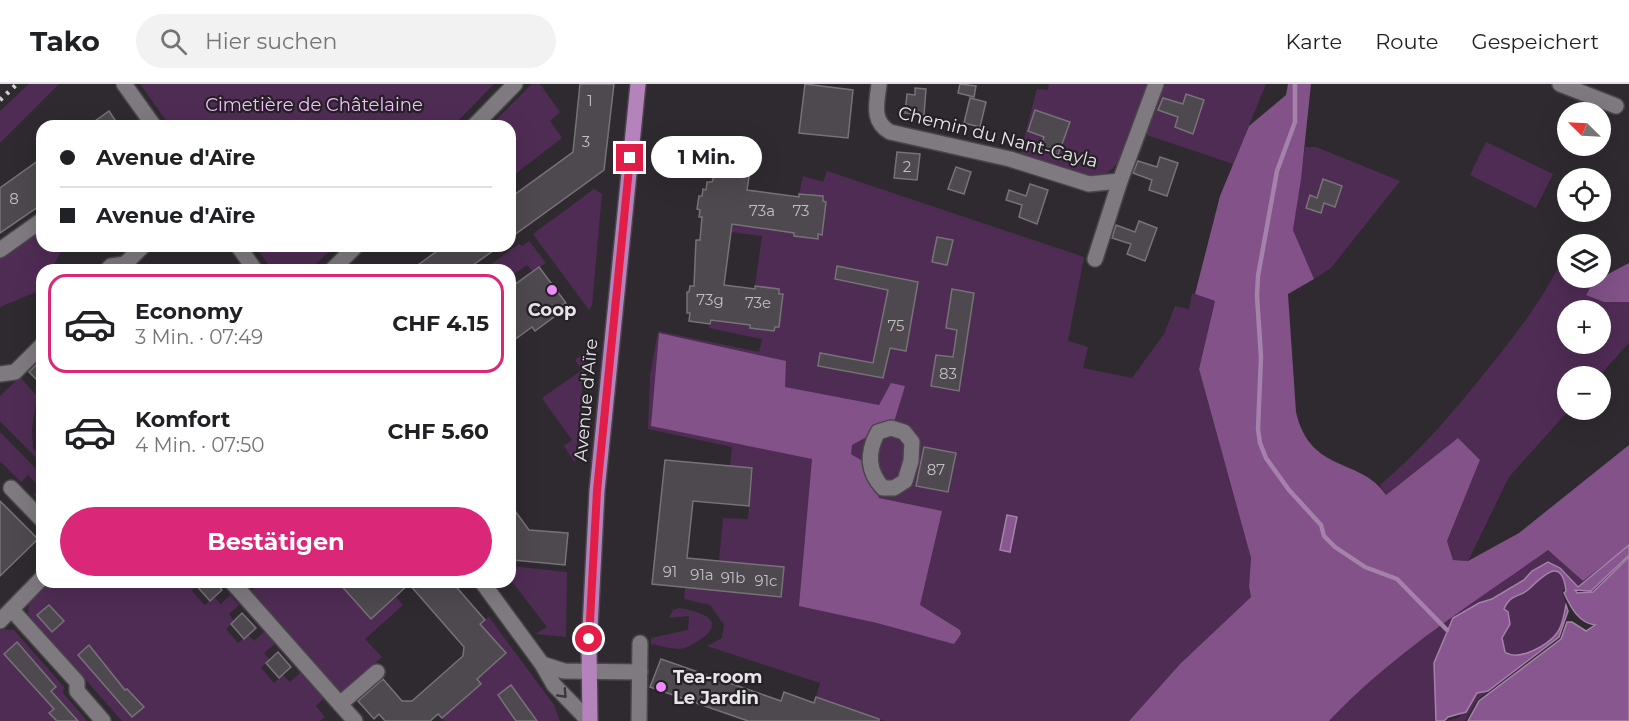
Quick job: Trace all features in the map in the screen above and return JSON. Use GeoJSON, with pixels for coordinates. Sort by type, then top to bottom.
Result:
{"type":"FeatureCollection","features":[{"type":"Feature","properties":{"kind":"main road","name":"Avenue d'Aïre"},"geometry":{"type":"LineString","coordinates":[[589,721],[597,491],[638,84]]}},
{"type":"Feature","properties":{"kind":"street"},"geometry":{"type":"LineString","coordinates":[[124,84],[150,120]]}},
{"type":"Feature","properties":{"kind":"street"},"geometry":{"type":"LineString","coordinates":[[480,120],[515,84]]}},
{"type":"Feature","properties":{"kind":"street","name":"Chemin du Nant-Cayla"},"geometry":{"type":"LineString","coordinates":[[879,84],[876,113],[878,122],[890,132],[1010,159],[1089,184],[1120,180]]}},
{"type":"Feature","properties":{"kind":"street","name":"Chemin du Nant-Cayla"},"geometry":{"type":"LineString","coordinates":[[1095,260],[1120,180],[1156,84]]}},
{"type":"Feature","properties":{"kind":"street"},"geometry":{"type":"LineString","coordinates":[[1560,84],[1576,87],[1616,106]]}},
{"type":"Feature","properties":{"kind":"street"},"geometry":{"type":"LineString","coordinates":[[0,250],[36,224]]}},
{"type":"Feature","properties":{"kind":"street"},"geometry":{"type":"LineString","coordinates":[[125,264],[137,252]]}},
{"type":"Feature","properties":{"kind":"street"},"geometry":{"type":"LineString","coordinates":[[338,264],[350,252]]}},
{"type":"Feature","properties":{"kind":"street"},"geometry":{"type":"LineString","coordinates":[[8,373],[36,350]]}},
{"type":"Feature","properties":{"kind":"street"},"geometry":{"type":"LineString","coordinates":[[11,488],[36,514]]}},
{"type":"Feature","properties":{"kind":"street"},"geometry":{"type":"LineString","coordinates":[[0,621],[36,584]]}},
{"type":"Feature","properties":{"kind":"street"},"geometry":{"type":"LineString","coordinates":[[237,588],[355,721]]}},
{"type":"Feature","properties":{"kind":"street"},"geometry":{"type":"LineString","coordinates":[[486,588],[542,664],[554,685],[589,721]]}},
{"type":"Feature","properties":{"kind":"street"},"geometry":{"type":"LineString","coordinates":[[12,610],[78,682],[77,691],[103,721]]}},
{"type":"Feature","properties":{"kind":"street"},"geometry":{"type":"LineString","coordinates":[[639,721],[640,643]]}},
{"type":"Feature","properties":{"kind":"street"},"geometry":{"type":"LineString","coordinates":[[542,664],[564,671],[640,672]]}},
{"type":"Feature","properties":{"kind":"street"},"geometry":{"type":"LineString","coordinates":[[340,704],[377,672]]}},
{"type":"Feature","properties":{"kind":"green space"},"geometry":{"type":"Polygon","coordinates":[[[29,84],[59,84],[0,143],[0,111],[29,84]]]}},
{"type":"Feature","properties":{"kind":"green space","name":"Cimetière de Châtelaine"},"geometry":{"type":"Polygon","coordinates":[[[140,84],[494,84],[459,120],[166,120],[140,84]]]}},
{"type":"Feature","properties":{"kind":"green space"},"geometry":{"type":"Polygon","coordinates":[[[532,84],[540,84],[560,112],[550,121],[562,138],[516,173],[516,120],[496,120],[532,84]]]}},
{"type":"Feature","properties":{"kind":"green space"},"geometry":{"type":"Polygon","coordinates":[[[1049,84],[1150,84],[1121,157],[1109,171],[1092,178],[1020,154],[1037,89],[1048,90],[1049,84]]]}},
{"type":"Feature","properties":{"kind":"green space"},"geometry":{"type":"Polygon","coordinates":[[[1164,84],[1266,84],[1233,164],[1144,134],[1164,84]]]}},
{"type":"Feature","properties":{"kind":"green space"},"geometry":{"type":"Polygon","coordinates":[[[1486,142],[1553,174],[1536,208],[1470,175],[1486,142]]]}},
{"type":"Feature","properties":{"kind":"green space"},"geometry":{"type":"Polygon","coordinates":[[[1305,147],[1316,147],[1400,181],[1331,268],[1314,279],[1293,230],[1305,147]]]}},
{"type":"Feature","properties":{"kind":"green space"},"geometry":{"type":"Polygon","coordinates":[[[827,171],[1084,257],[1068,341],[1088,347],[1083,368],[1132,378],[1164,334],[1175,306],[1189,309],[1192,293],[1215,301],[1199,369],[1251,558],[1249,587],[1251,597],[1180,664],[1129,721],[885,721],[816,697],[820,683],[707,646],[722,638],[724,625],[710,605],[684,599],[685,587],[781,597],[784,567],[719,561],[723,518],[748,519],[753,469],[730,466],[732,447],[648,429],[650,376],[658,331],[759,352],[762,339],[709,328],[711,320],[774,331],[783,294],[779,294],[779,289],[755,286],[762,236],[722,231],[723,223],[794,233],[794,236],[818,239],[818,234],[821,235],[823,197],[799,194],[803,176],[823,182],[827,171]]]}},
{"type":"Feature","properties":{"kind":"green space"},"geometry":{"type":"Polygon","coordinates":[[[594,189],[602,194],[592,305],[589,310],[533,234],[594,189]]]}},
{"type":"Feature","properties":{"kind":"green space"},"geometry":{"type":"Polygon","coordinates":[[[36,231],[36,252],[61,252],[54,264],[36,264],[36,292],[0,307],[0,258],[36,231]]]}},
{"type":"Feature","properties":{"kind":"green space"},"geometry":{"type":"Polygon","coordinates":[[[529,241],[546,263],[533,272],[527,265],[516,273],[516,264],[491,264],[508,252],[516,252],[516,246],[519,244],[522,246],[529,241]]]}},
{"type":"Feature","properties":{"kind":"green space"},"geometry":{"type":"Polygon","coordinates":[[[259,252],[328,252],[316,264],[268,264],[259,252]]]}},
{"type":"Feature","properties":{"kind":"green space"},"geometry":{"type":"Polygon","coordinates":[[[1557,271],[1557,288],[1590,288],[1586,294],[1600,300],[1557,300],[1557,354],[1611,354],[1611,302],[1629,302],[1629,343],[1608,366],[1557,366],[1557,420],[1560,420],[1509,477],[1468,561],[1453,560],[1447,541],[1480,460],[1458,438],[1386,495],[1380,485],[1447,419],[1506,346],[1557,271]]]}},
{"type":"Feature","properties":{"kind":"green space"},"geometry":{"type":"Polygon","coordinates":[[[586,352],[575,463],[564,446],[572,440],[542,398],[582,370],[575,360],[586,352]]]}},
{"type":"Feature","properties":{"kind":"green space"},"geometry":{"type":"Polygon","coordinates":[[[20,377],[36,395],[32,430],[36,458],[0,421],[0,396],[20,377]]]}},
{"type":"Feature","properties":{"kind":"green space"},"geometry":{"type":"Polygon","coordinates":[[[0,432],[36,469],[36,483],[28,475],[21,482],[0,461],[0,432]]]}},
{"type":"Feature","properties":{"kind":"green space"},"geometry":{"type":"Polygon","coordinates":[[[1548,549],[1583,581],[1577,587],[1567,574],[1554,565],[1532,571],[1524,580],[1492,599],[1479,603],[1449,630],[1434,663],[1436,721],[1329,721],[1354,696],[1407,651],[1548,549]]]}},
{"type":"Feature","properties":{"kind":"green space"},"geometry":{"type":"Polygon","coordinates":[[[516,567],[567,572],[566,637],[535,634],[547,627],[516,587],[516,567]]]}},
{"type":"Feature","properties":{"kind":"green space"},"geometry":{"type":"Polygon","coordinates":[[[1553,571],[1561,574],[1566,588],[1562,592],[1568,611],[1559,637],[1477,700],[1465,721],[1446,721],[1458,718],[1467,710],[1440,684],[1508,602],[1529,590],[1544,574],[1553,571]]]}},
{"type":"Feature","properties":{"kind":"green space"},"geometry":{"type":"Polygon","coordinates":[[[40,588],[195,588],[192,591],[205,605],[214,597],[221,604],[230,595],[239,605],[229,614],[234,621],[226,629],[238,643],[248,635],[254,641],[265,631],[276,643],[264,653],[270,660],[261,668],[274,683],[283,675],[290,682],[301,672],[324,698],[316,706],[325,717],[320,721],[122,721],[28,614],[29,600],[40,588]]]}},
{"type":"Feature","properties":{"kind":"green space"},"geometry":{"type":"Polygon","coordinates":[[[254,588],[343,588],[371,619],[396,597],[403,605],[365,639],[382,657],[339,695],[249,594],[254,588]]]}},
{"type":"Feature","properties":{"kind":"green space"},"geometry":{"type":"Polygon","coordinates":[[[680,608],[704,615],[712,624],[711,629],[697,642],[684,648],[676,649],[651,644],[651,638],[688,630],[689,616],[669,618],[673,610],[680,608]]]}},
{"type":"Feature","properties":{"kind":"green space"},"geometry":{"type":"Polygon","coordinates":[[[489,617],[554,705],[560,721],[445,721],[442,718],[481,684],[477,679],[505,653],[480,624],[489,617]]]}},
{"type":"Feature","properties":{"kind":"green space"},"geometry":{"type":"Polygon","coordinates":[[[0,629],[14,630],[64,687],[63,693],[87,721],[0,721],[0,629]]]}},
{"type":"Feature","properties":{"kind":"shaded area"},"geometry":{"type":"Polygon","coordinates":[[[1288,84],[1311,84],[1293,230],[1314,279],[1288,294],[1296,412],[1303,432],[1312,446],[1376,483],[1386,495],[1458,438],[1480,460],[1447,541],[1453,560],[1468,561],[1519,533],[1629,445],[1629,545],[1583,581],[1548,550],[1407,651],[1354,696],[1329,721],[1129,721],[1180,664],[1251,597],[1249,587],[1251,558],[1199,369],[1215,301],[1195,294],[1220,196],[1249,126],[1286,95],[1288,84]]]}},
{"type":"Feature","properties":{"kind":"shaded area"},"geometry":{"type":"Polygon","coordinates":[[[1629,263],[1629,302],[1611,302],[1611,300],[1599,300],[1586,295],[1590,288],[1611,288],[1611,272],[1629,263]]]}},
{"type":"Feature","properties":{"kind":"shaded area"},"geometry":{"type":"Polygon","coordinates":[[[659,333],[786,361],[785,387],[879,405],[891,383],[905,386],[894,422],[852,445],[851,454],[864,462],[879,498],[942,511],[920,605],[960,630],[961,634],[954,644],[877,623],[799,606],[812,459],[651,426],[659,333]]]}},
{"type":"Feature","properties":{"kind":"shaded area"},"geometry":{"type":"Polygon","coordinates":[[[1007,515],[1017,517],[1010,552],[1000,550],[1007,515]]]}},
{"type":"Feature","properties":{"kind":"shaded area"},"geometry":{"type":"Polygon","coordinates":[[[1629,545],[1629,555],[1591,591],[1575,590],[1577,593],[1593,592],[1629,557],[1629,721],[1468,721],[1479,701],[1561,639],[1567,622],[1572,622],[1586,631],[1595,625],[1584,621],[1573,609],[1564,593],[1566,591],[1564,580],[1556,571],[1546,574],[1525,592],[1509,600],[1504,609],[1508,612],[1510,624],[1502,638],[1505,652],[1511,655],[1533,651],[1557,633],[1566,605],[1568,611],[1559,637],[1488,691],[1477,693],[1466,712],[1448,717],[1444,721],[1436,721],[1434,663],[1453,618],[1479,603],[1492,599],[1548,562],[1560,568],[1578,587],[1629,545]]]}},
{"type":"Feature","properties":{"kind":"building"},"geometry":{"type":"Polygon","coordinates":[[[580,84],[614,84],[604,170],[516,234],[516,194],[573,152],[580,84]]]}},
{"type":"Feature","properties":{"kind":"building"},"geometry":{"type":"Polygon","coordinates":[[[805,84],[853,90],[848,138],[799,133],[805,84]]]}},
{"type":"Feature","properties":{"kind":"building"},"geometry":{"type":"Polygon","coordinates":[[[960,84],[976,86],[974,97],[958,93],[960,84]]]}},
{"type":"Feature","properties":{"kind":"building"},"geometry":{"type":"Polygon","coordinates":[[[915,88],[926,89],[924,115],[905,113],[907,94],[915,95],[915,88]]]}},
{"type":"Feature","properties":{"kind":"building"},"geometry":{"type":"Polygon","coordinates":[[[1186,94],[1204,100],[1193,134],[1175,127],[1178,117],[1158,110],[1163,98],[1183,104],[1186,94]]]}},
{"type":"Feature","properties":{"kind":"building"},"geometry":{"type":"Polygon","coordinates":[[[970,98],[986,102],[980,127],[964,123],[970,98]]]}},
{"type":"Feature","properties":{"kind":"building"},"geometry":{"type":"Polygon","coordinates":[[[1035,110],[1070,122],[1058,155],[1040,148],[1044,137],[1028,131],[1035,110]]]}},
{"type":"Feature","properties":{"kind":"building"},"geometry":{"type":"Polygon","coordinates":[[[109,111],[115,120],[96,120],[109,111]]]}},
{"type":"Feature","properties":{"kind":"building"},"geometry":{"type":"Polygon","coordinates":[[[897,152],[920,154],[917,180],[894,178],[897,152]]]}},
{"type":"Feature","properties":{"kind":"building"},"geometry":{"type":"Polygon","coordinates":[[[721,155],[751,164],[747,190],[799,197],[799,194],[823,196],[823,201],[826,202],[822,235],[818,234],[818,239],[732,224],[724,285],[779,289],[779,294],[783,294],[779,327],[775,327],[774,331],[711,320],[710,324],[689,321],[687,292],[690,286],[694,286],[696,240],[700,240],[702,217],[699,217],[700,210],[697,209],[699,196],[702,196],[703,189],[706,190],[707,182],[712,182],[721,155]]]}},
{"type":"Feature","properties":{"kind":"building"},"geometry":{"type":"Polygon","coordinates":[[[1160,157],[1178,163],[1167,196],[1149,190],[1152,180],[1133,173],[1138,161],[1157,167],[1160,157]]]}},
{"type":"Feature","properties":{"kind":"building"},"geometry":{"type":"Polygon","coordinates":[[[36,162],[36,208],[0,233],[0,188],[36,162]]]}},
{"type":"Feature","properties":{"kind":"building"},"geometry":{"type":"Polygon","coordinates":[[[956,167],[971,172],[964,194],[948,189],[956,167]]]}},
{"type":"Feature","properties":{"kind":"building"},"geometry":{"type":"Polygon","coordinates":[[[1323,179],[1342,186],[1335,207],[1324,203],[1321,213],[1306,208],[1310,195],[1317,198],[1323,179]]]}},
{"type":"Feature","properties":{"kind":"building"},"geometry":{"type":"Polygon","coordinates":[[[1030,184],[1048,190],[1037,224],[1019,217],[1022,205],[1006,200],[1009,190],[1026,196],[1030,184]]]}},
{"type":"Feature","properties":{"kind":"building"},"geometry":{"type":"Polygon","coordinates":[[[1139,221],[1157,228],[1145,261],[1127,254],[1131,244],[1112,238],[1116,225],[1135,232],[1139,221]]]}},
{"type":"Feature","properties":{"kind":"building"},"geometry":{"type":"Polygon","coordinates":[[[937,237],[953,240],[947,265],[932,262],[937,237]]]}},
{"type":"Feature","properties":{"kind":"building"},"geometry":{"type":"Polygon","coordinates":[[[436,252],[492,252],[474,264],[419,264],[436,252]]]}},
{"type":"Feature","properties":{"kind":"building"},"geometry":{"type":"Polygon","coordinates":[[[837,266],[918,282],[906,351],[890,348],[883,378],[818,366],[820,353],[873,363],[888,290],[835,279],[837,266]]]}},
{"type":"Feature","properties":{"kind":"building"},"geometry":{"type":"Polygon","coordinates":[[[539,267],[566,303],[559,307],[562,311],[535,331],[532,327],[516,339],[516,284],[539,267]]]}},
{"type":"Feature","properties":{"kind":"building"},"geometry":{"type":"Polygon","coordinates":[[[952,289],[974,293],[959,391],[931,386],[936,355],[953,357],[957,330],[946,328],[952,289]]]}},
{"type":"Feature","properties":{"kind":"building"},"geometry":{"type":"Polygon","coordinates":[[[36,365],[36,379],[29,372],[36,365]]]}},
{"type":"Feature","properties":{"kind":"building"},"geometry":{"type":"Polygon","coordinates":[[[924,447],[956,453],[948,492],[916,486],[924,447]]]}},
{"type":"Feature","properties":{"kind":"building"},"geometry":{"type":"Polygon","coordinates":[[[665,460],[752,468],[749,506],[693,501],[687,558],[784,567],[781,597],[652,584],[665,460]]]}},
{"type":"Feature","properties":{"kind":"building"},"geometry":{"type":"Polygon","coordinates":[[[0,501],[36,537],[36,541],[0,576],[0,501]]]}},
{"type":"Feature","properties":{"kind":"building"},"geometry":{"type":"Polygon","coordinates":[[[516,512],[529,530],[568,533],[565,565],[516,560],[516,512]]]}},
{"type":"Feature","properties":{"kind":"building"},"geometry":{"type":"Polygon","coordinates":[[[198,588],[220,588],[222,590],[210,601],[198,588]]]}},
{"type":"Feature","properties":{"kind":"building"},"geometry":{"type":"Polygon","coordinates":[[[343,588],[405,588],[371,619],[343,588]]]}},
{"type":"Feature","properties":{"kind":"building"},"geometry":{"type":"Polygon","coordinates":[[[412,588],[457,588],[485,620],[480,624],[506,653],[477,679],[481,684],[442,718],[438,714],[430,721],[385,721],[379,714],[374,719],[358,701],[383,679],[402,701],[412,701],[463,656],[464,647],[412,588]]]}},
{"type":"Feature","properties":{"kind":"building"},"geometry":{"type":"Polygon","coordinates":[[[49,605],[64,621],[52,632],[37,615],[49,605]]]}},
{"type":"Feature","properties":{"kind":"building"},"geometry":{"type":"Polygon","coordinates":[[[242,613],[256,628],[244,639],[231,624],[242,613]]]}},
{"type":"Feature","properties":{"kind":"building"},"geometry":{"type":"Polygon","coordinates":[[[17,642],[56,687],[51,691],[78,721],[57,721],[49,713],[54,709],[4,654],[17,642]]]}},
{"type":"Feature","properties":{"kind":"building"},"geometry":{"type":"Polygon","coordinates":[[[89,645],[125,690],[127,689],[144,707],[132,717],[78,655],[89,645]]]}},
{"type":"Feature","properties":{"kind":"building"},"geometry":{"type":"Polygon","coordinates":[[[278,652],[291,667],[279,678],[266,663],[278,652]]]}},
{"type":"Feature","properties":{"kind":"building"},"geometry":{"type":"Polygon","coordinates":[[[661,659],[781,701],[784,692],[814,703],[816,697],[879,719],[879,721],[748,721],[650,687],[661,659]]]}},
{"type":"Feature","properties":{"kind":"building"},"geometry":{"type":"Polygon","coordinates":[[[511,685],[537,721],[516,721],[498,695],[511,685]]]}},
{"type":"Feature","properties":{"kind":"waterway"},"geometry":{"type":"LineString","coordinates":[[1295,84],[1295,122],[1277,171],[1258,276],[1261,357],[1258,429],[1260,443],[1266,458],[1289,490],[1321,525],[1324,536],[1335,547],[1365,567],[1397,579],[1447,630]]}},
{"type":"Feature","properties":{"kind":"railway"},"geometry":{"type":"LineString","coordinates":[[0,100],[17,84]]}},
{"type":"Feature","properties":{"kind":"place","name":"Coop"},"geometry":{"type":"Point","coordinates":[552,290]}},
{"type":"Feature","properties":{"kind":"place","name":"Tea-room Le Jardin"},"geometry":{"type":"Point","coordinates":[661,687]}},
{"type":"Feature","properties":{"kind":"route"},"geometry":{"type":"LineString","coordinates":[[589,639],[597,491],[630,158]]}}]}
